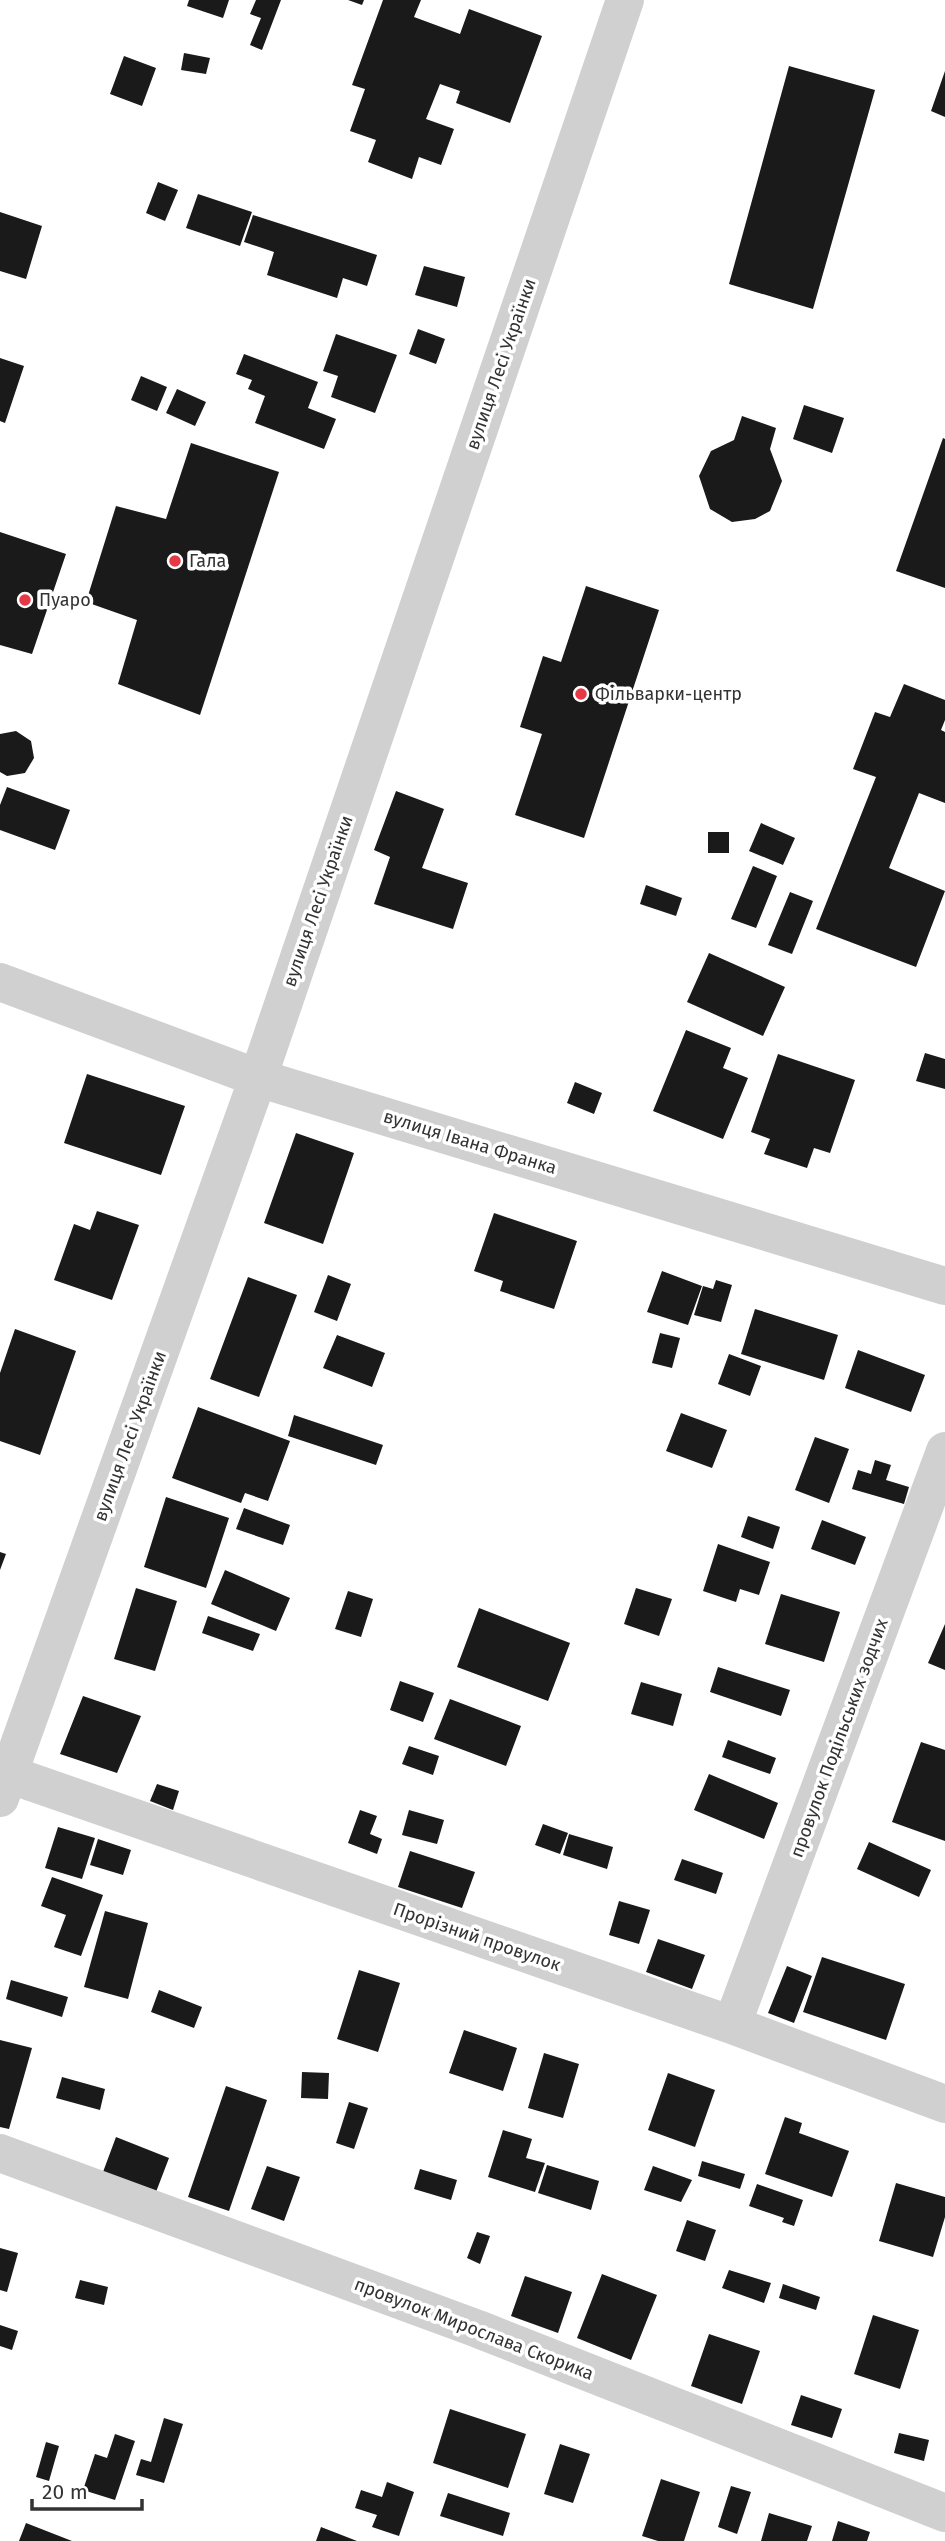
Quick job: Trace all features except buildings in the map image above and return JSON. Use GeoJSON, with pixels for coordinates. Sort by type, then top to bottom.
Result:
{"type":"FeatureCollection","features":[{"type":"Feature","properties":{"kind":"street","name":"вулиця Лесі Українки"},"geometry":{"type":"LineString","coordinates":[[4,1786],[258,1078],[625,0]]}},
{"type":"Feature","properties":{"kind":"street","name":"вулиця Івана Франка"},"geometry":{"type":"LineString","coordinates":[[0,982],[258,1078],[945,1286]]}},
{"type":"Feature","properties":{"kind":"street","name":"провулок Подільських зодчих"},"geometry":{"type":"LineString","coordinates":[[732,2025],[945,1451]]}},
{"type":"Feature","properties":{"kind":"street","name":"Прорізний провулок"},"geometry":{"type":"LineString","coordinates":[[4,1786],[732,2025],[945,2104]]}},
{"type":"Feature","properties":{"kind":"street","name":"провулок Мирослава Скорика"},"geometry":{"type":"LineString","coordinates":[[0,2152],[478,2329],[945,2513]]}},
{"type":"Feature","properties":{"kind":"place","name":"Гала"},"geometry":{"type":"Point","coordinates":[175,561]}},
{"type":"Feature","properties":{"kind":"place","name":"Пуаро"},"geometry":{"type":"Point","coordinates":[25,600]}},
{"type":"Feature","properties":{"kind":"place","name":"Фільварки-центр"},"geometry":{"type":"Point","coordinates":[581,694]}}]}
